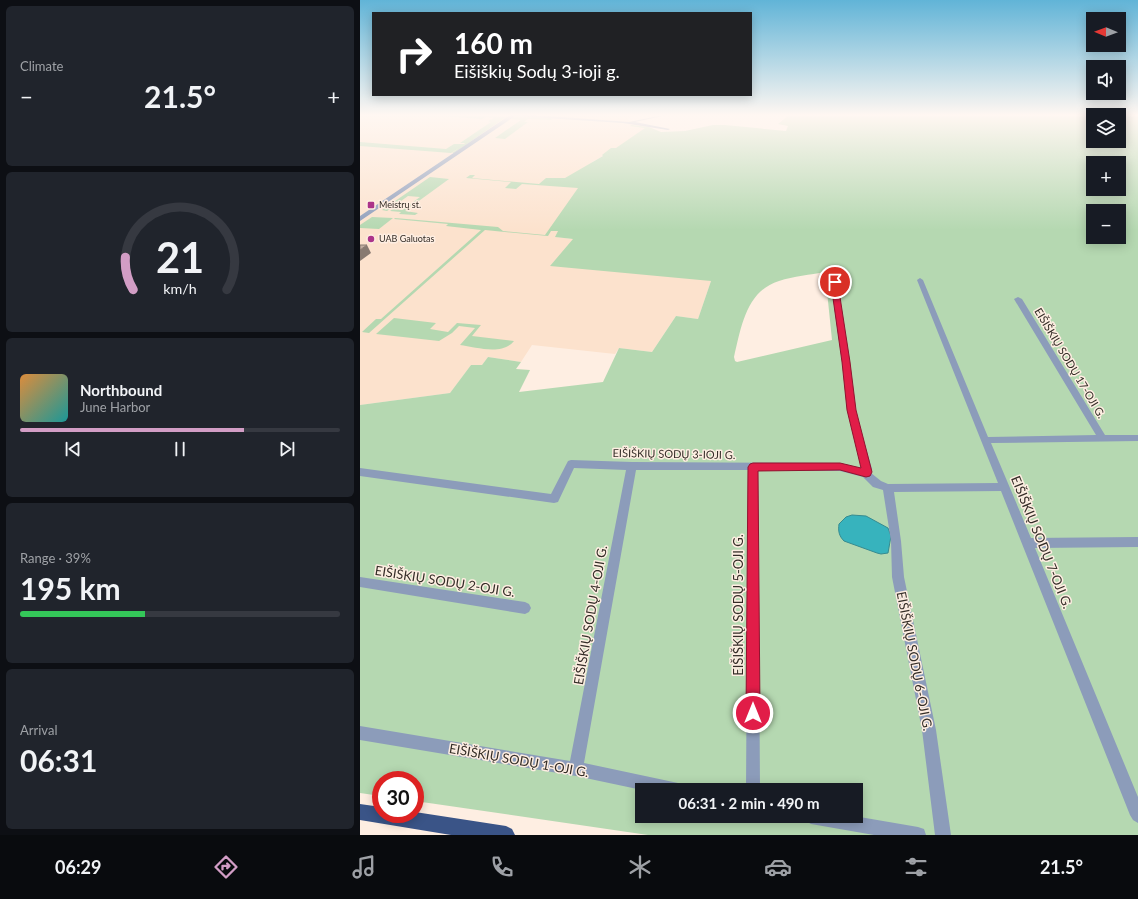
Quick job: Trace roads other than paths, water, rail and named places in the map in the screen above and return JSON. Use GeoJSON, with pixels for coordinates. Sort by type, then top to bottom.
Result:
{"type":"FeatureCollection","features":[{"type":"Feature","properties":{"kind":"main road"},"geometry":{"type":"LineString","coordinates":[[360,812],[506,835]]}},
{"type":"Feature","properties":{"kind":"street"},"geometry":{"type":"LineString","coordinates":[[360,219],[457,153]]}},
{"type":"Feature","properties":{"kind":"street","name":"EIŠIŠKIŲ SODŲ 7-OJI G."},"geometry":{"type":"LineString","coordinates":[[920,280],[1138,815]]}},
{"type":"Feature","properties":{"kind":"street"},"geometry":{"type":"LineString","coordinates":[[838,281],[834,284],[846,362],[851,410],[867,469],[866,474]]}},
{"type":"Feature","properties":{"kind":"street","name":"EIŠIŠKIŲ SODŲ 17-OJI G."},"geometry":{"type":"LineString","coordinates":[[1018,299],[1102,438]]}},
{"type":"Feature","properties":{"kind":"street"},"geometry":{"type":"LineString","coordinates":[[984,440],[1138,438]]}},
{"type":"Feature","properties":{"kind":"street","name":"EIŠIŠKIŲ SODŲ 3-IOJI G."},"geometry":{"type":"LineString","coordinates":[[360,472],[554,499],[571,464],[632,466],[840,467],[866,474],[877,484],[888,488],[1004,487]]}},
{"type":"Feature","properties":{"kind":"street","name":"EIŠIŠKIŲ SODŲ 4-OJI G."},"geometry":{"type":"LineString","coordinates":[[576,769],[632,466]]}},
{"type":"Feature","properties":{"kind":"street","name":"EIŠIŠKIŲ SODŲ 5-OJI G."},"geometry":{"type":"LineString","coordinates":[[753,467],[753,783]]}},
{"type":"Feature","properties":{"kind":"street","name":"EIŠIŠKIŲ SODŲ 6-OJI G."},"geometry":{"type":"LineString","coordinates":[[888,488],[896,541],[898,577],[929,730],[943,835]]}},
{"type":"Feature","properties":{"kind":"street"},"geometry":{"type":"LineString","coordinates":[[1027,544],[1138,542]]}},
{"type":"Feature","properties":{"kind":"street","name":"EIŠIŠKIŲ SODŲ 2-OJI G."},"geometry":{"type":"LineString","coordinates":[[360,582],[525,608]]}},
{"type":"Feature","properties":{"kind":"street","name":"EIŠIŠKIŲ SODŲ 1-OJI G."},"geometry":{"type":"LineString","coordinates":[[360,733],[576,769],[644,783]]}},
{"type":"Feature","properties":{"kind":"street"},"geometry":{"type":"LineString","coordinates":[[851,823],[918,835]]}},
{"type":"Feature","properties":{"kind":"water"},"geometry":{"type":"Polygon","coordinates":[[[852,515],[866,516],[888,528],[891,536],[888,553],[877,553],[844,541],[839,533],[839,524],[846,517],[852,515]]]}},
{"type":"Feature","properties":{"kind":"place","name":"Meistrų st."},"geometry":{"type":"Point","coordinates":[371,205]}},
{"type":"Feature","properties":{"kind":"place","name":"UAB Galuotas"},"geometry":{"type":"Point","coordinates":[371,239]}}]}
